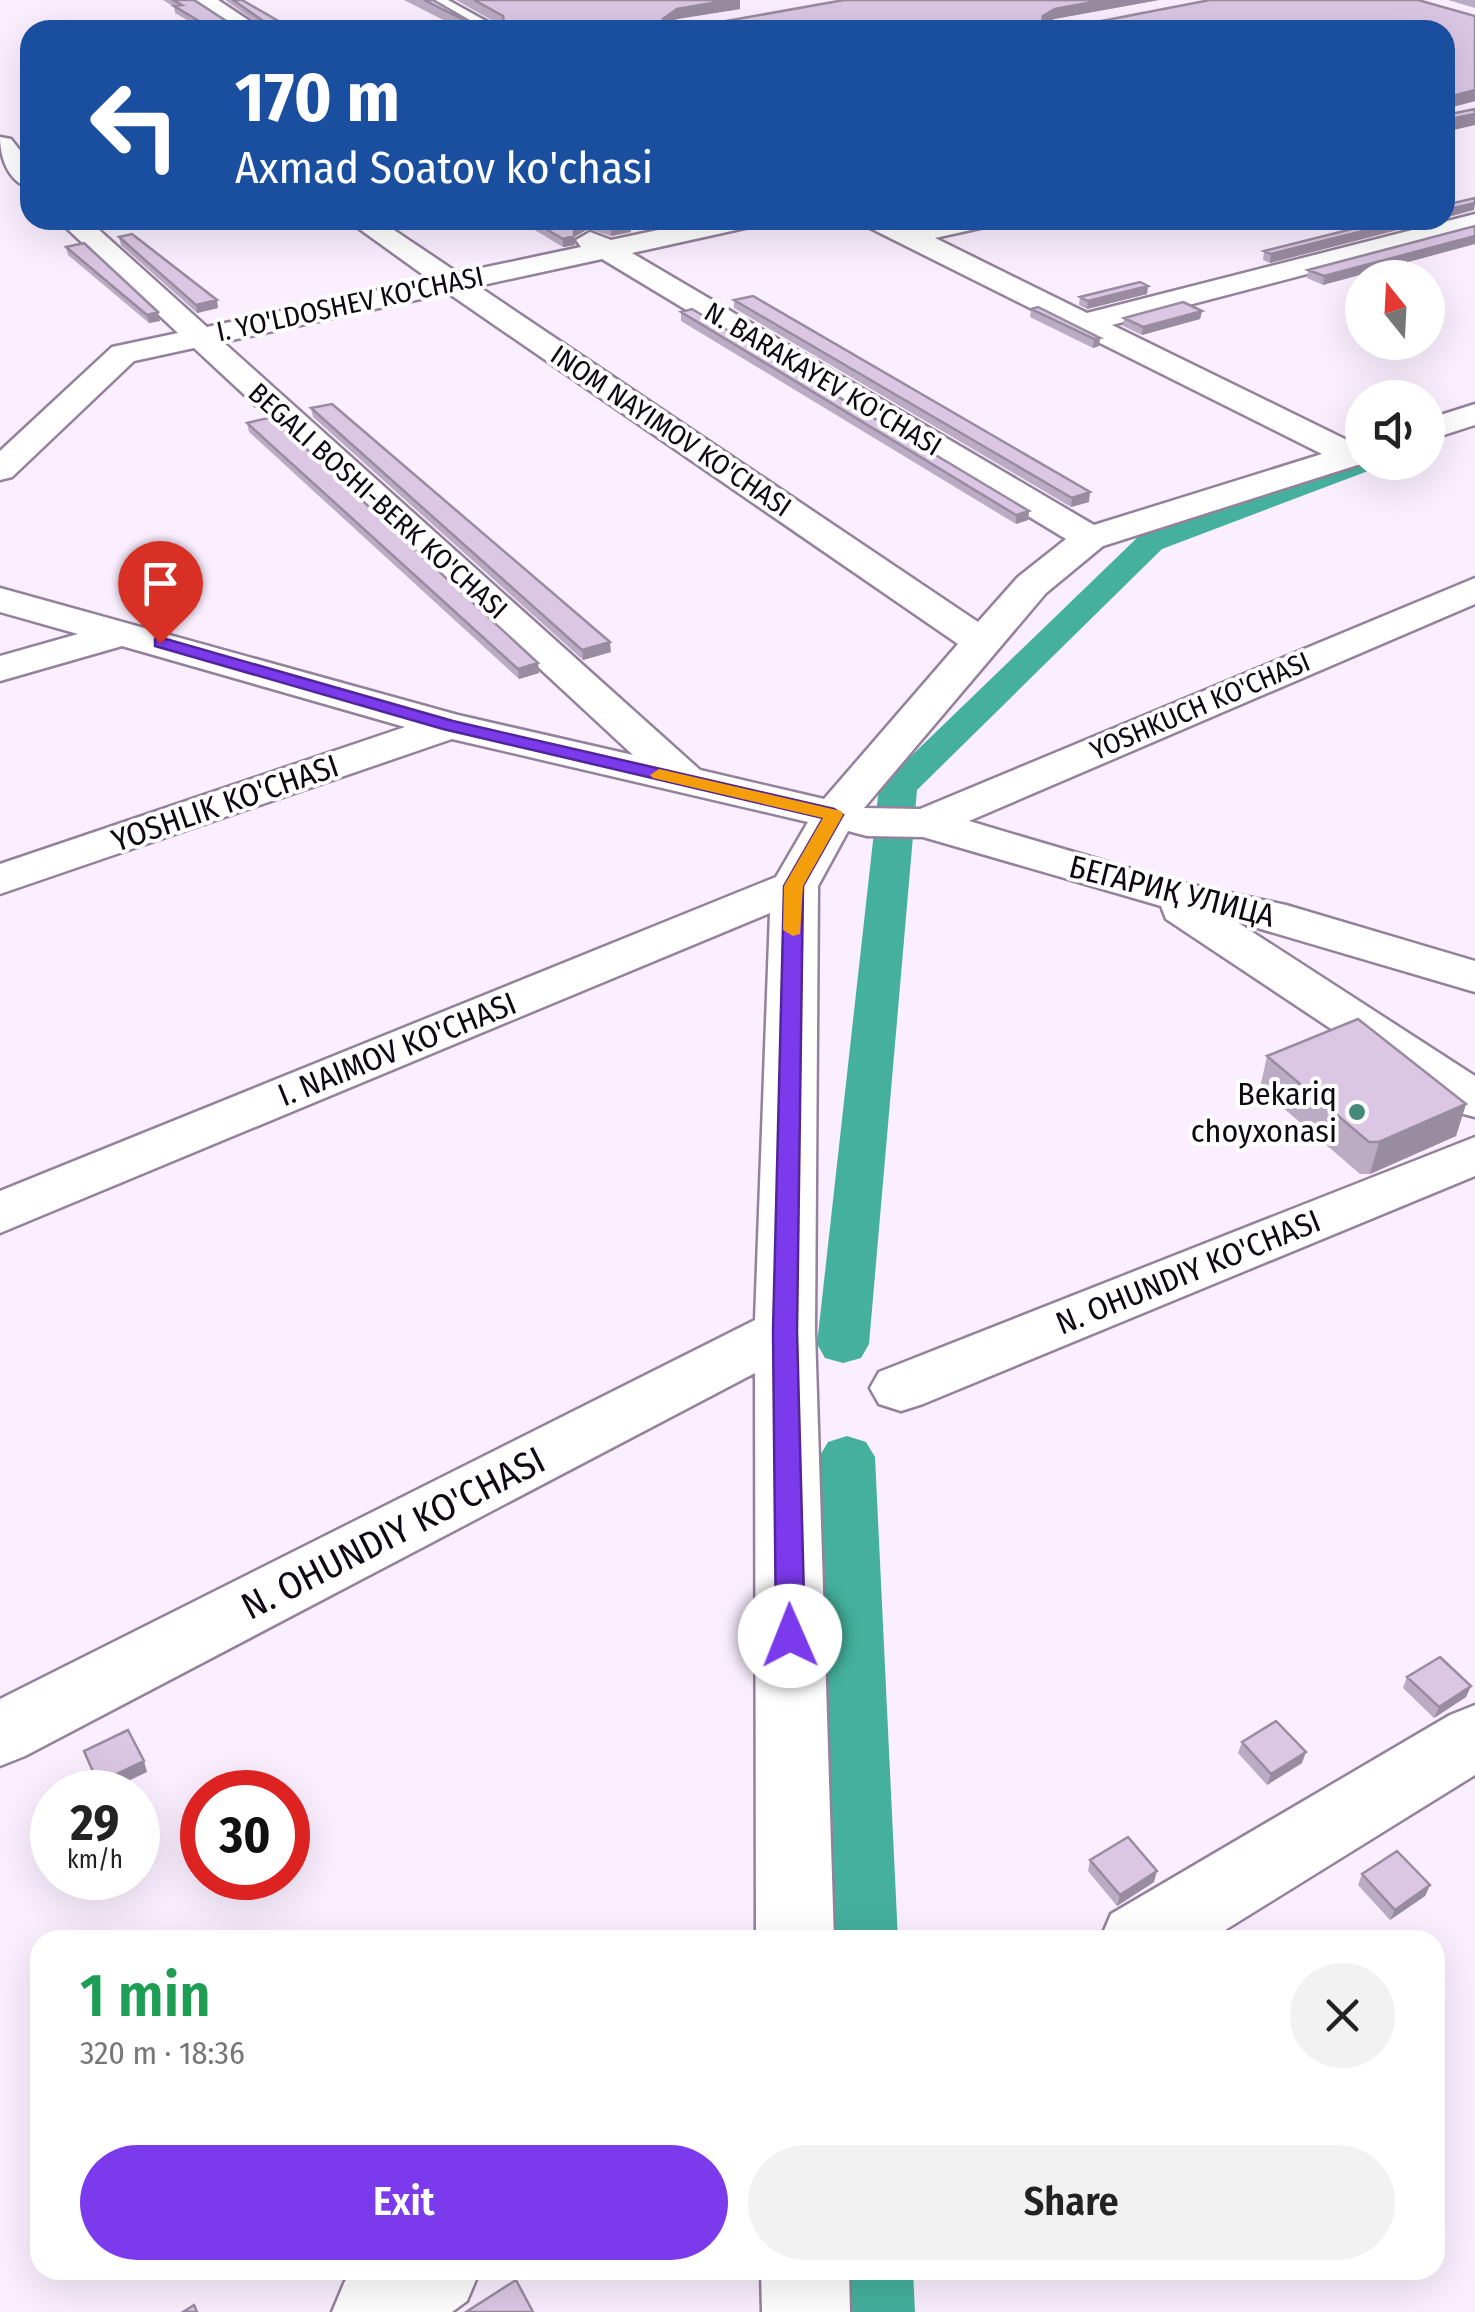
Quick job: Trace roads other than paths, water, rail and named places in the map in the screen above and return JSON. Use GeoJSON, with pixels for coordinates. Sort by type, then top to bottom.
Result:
{"type":"FeatureCollection","features":[{"type":"Feature","properties":{"kind":"street"},"geometry":{"type":"LineString","coordinates":[[203,0],[236,20]]}},
{"type":"Feature","properties":{"kind":"street"},"geometry":{"type":"LineString","coordinates":[[432,0],[471,20]]}},
{"type":"Feature","properties":{"kind":"street"},"geometry":{"type":"LineString","coordinates":[[2,144],[20,167]]}},
{"type":"Feature","properties":{"kind":"street","name":"BEGALI BOSHI-BERK KO'CHASI"},"geometry":{"type":"LineString","coordinates":[[83,230],[686,781]]}},
{"type":"Feature","properties":{"kind":"street","name":"INOM NAYIMOV KO'CHASI"},"geometry":{"type":"LineString","coordinates":[[375,230],[981,642]]}},
{"type":"Feature","properties":{"kind":"street","name":"N. BARAKAYEV KO'CHASI"},"geometry":{"type":"LineString","coordinates":[[574,230],[1090,538]]}},
{"type":"Feature","properties":{"kind":"street","name":"I. YO'LDOSHEV KO'CHASI"},"geometry":{"type":"LineString","coordinates":[[0,470],[123,354],[696,230]]}},
{"type":"Feature","properties":{"kind":"street"},"geometry":{"type":"LineString","coordinates":[[896,230],[1345,448]]}},
{"type":"Feature","properties":{"kind":"street"},"geometry":{"type":"LineString","coordinates":[[908,236],[935,230]]}},
{"type":"Feature","properties":{"kind":"street"},"geometry":{"type":"LineString","coordinates":[[1083,323],[1444,230]]}},
{"type":"Feature","properties":{"kind":"street"},"geometry":{"type":"LineString","coordinates":[[1445,424],[1475,414]]}},
{"type":"Feature","properties":{"kind":"street"},"geometry":{"type":"LineString","coordinates":[[795,1930],[785,1331],[794,886],[880,821],[981,642],[1032,585],[1090,538],[1345,458]]}},
{"type":"Feature","properties":{"kind":"street","name":"БЕГАРИҚ УЛИЦА"},"geometry":{"type":"LineString","coordinates":[[0,600],[449,726],[880,821],[1156,892],[1269,915],[1475,976]]}},
{"type":"Feature","properties":{"kind":"street","name":"YOSHKUCH KO'CHASI"},"geometry":{"type":"LineString","coordinates":[[880,821],[1466,602]]}},
{"type":"Feature","properties":{"kind":"street"},"geometry":{"type":"LineString","coordinates":[[0,669],[124,632]]}},
{"type":"Feature","properties":{"kind":"street","name":"YOSHLIK KO'CHASI"},"geometry":{"type":"LineString","coordinates":[[0,880],[449,726]]}},
{"type":"Feature","properties":{"kind":"street","name":"I. NAIMOV KO'CHASI"},"geometry":{"type":"LineString","coordinates":[[0,1213],[794,886]]}},
{"type":"Feature","properties":{"kind":"street"},"geometry":{"type":"LineString","coordinates":[[1156,892],[1475,1100]]}},
{"type":"Feature","properties":{"kind":"street","name":"N. OHUNDIY KO'CHASI"},"geometry":{"type":"LineString","coordinates":[[902,1388],[1475,1156]]}},
{"type":"Feature","properties":{"kind":"street","name":"N. OHUNDIY KO'CHASI"},"geometry":{"type":"LineString","coordinates":[[0,1734],[785,1331]]}},
{"type":"Feature","properties":{"kind":"street"},"geometry":{"type":"LineString","coordinates":[[1156,1930],[1475,1737]]}},
{"type":"Feature","properties":{"kind":"street"},"geometry":{"type":"LineString","coordinates":[[376,2312],[422,2280]]}},
{"type":"Feature","properties":{"kind":"street"},"geometry":{"type":"LineString","coordinates":[[805,2280],[806,2312]]}},
{"type":"Feature","properties":{"kind":"waterway"},"geometry":{"type":"LineString","coordinates":[[843,1344],[898,787],[1151,542],[1345,469]]}},
{"type":"Feature","properties":{"kind":"waterway"},"geometry":{"type":"LineString","coordinates":[[847,1457],[864,1930]]}},
{"type":"Feature","properties":{"kind":"waterway"},"geometry":{"type":"LineString","coordinates":[[875,2280],[877,2312]]}},
{"type":"Feature","properties":{"kind":"place","name":"Bekariq choyxonasi"},"geometry":{"type":"Point","coordinates":[1357,1112]}}]}
